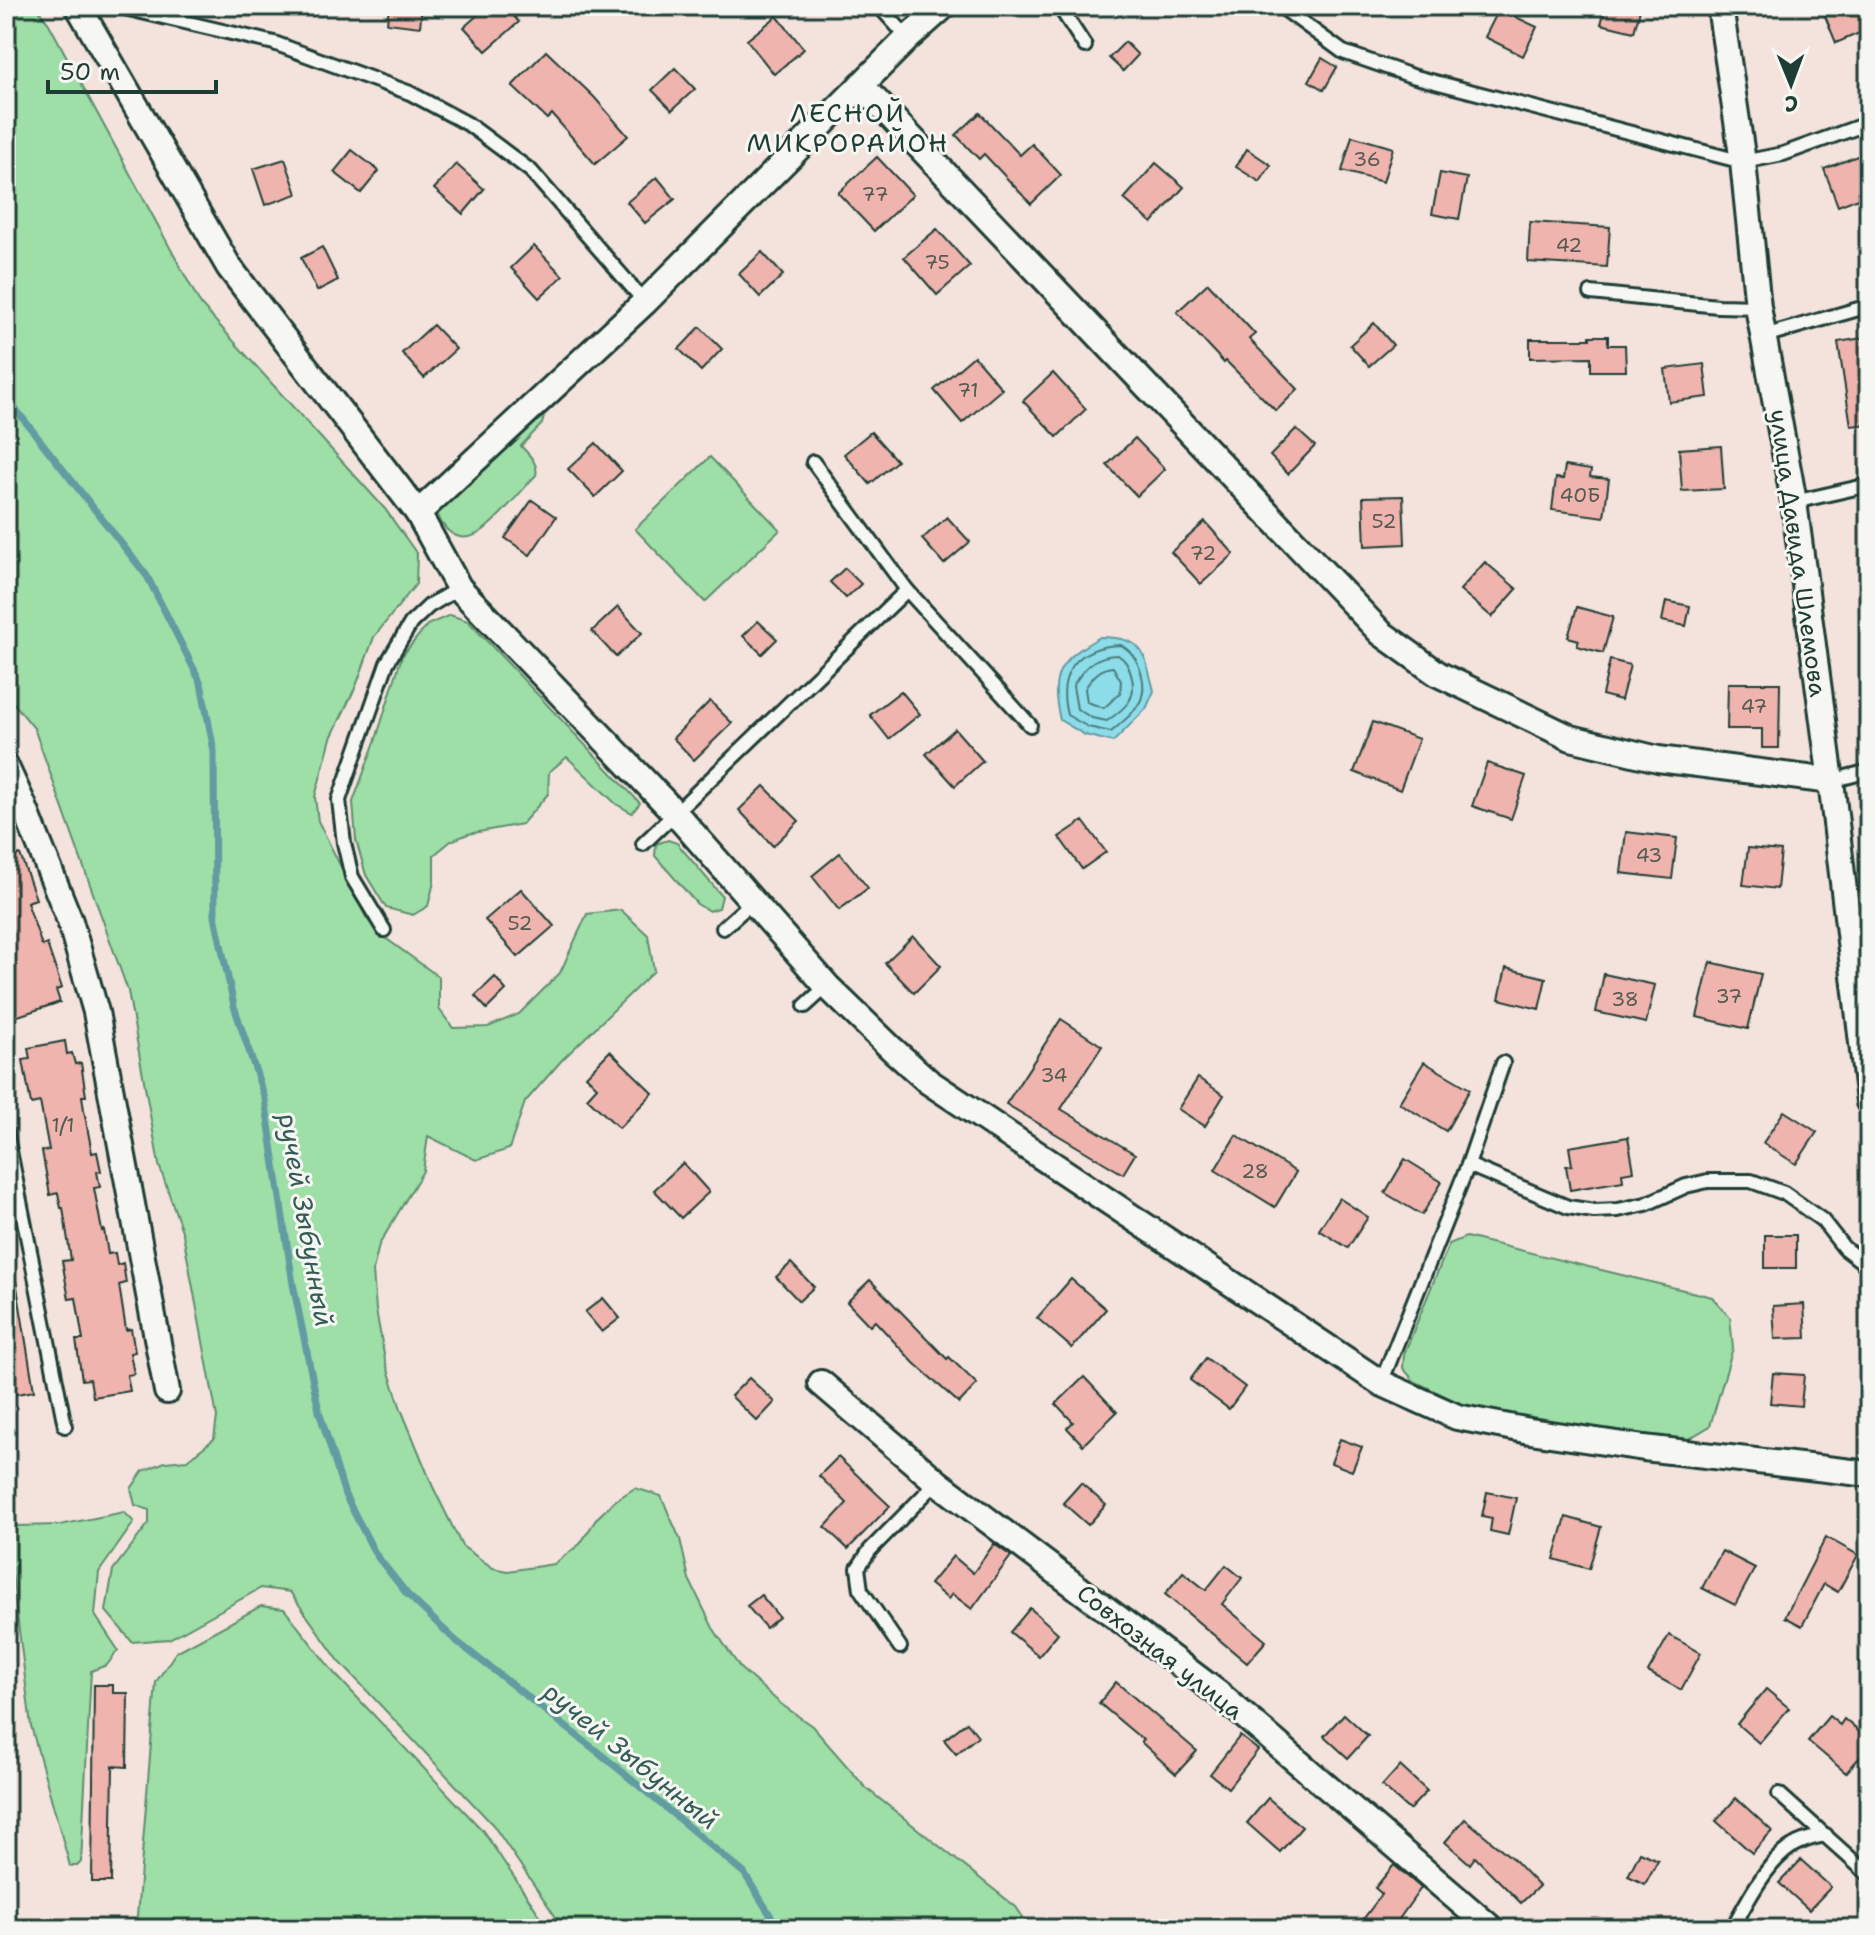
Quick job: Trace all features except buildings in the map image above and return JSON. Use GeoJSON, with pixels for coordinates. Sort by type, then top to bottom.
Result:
{"type":"FeatureCollection","features":[{"type":"Feature","properties":{"kind":"street"},"geometry":{"type":"LineString","coordinates":[[78,6],[229,267],[418,513],[459,588],[675,813],[827,986],[929,1082],[1381,1383],[1457,1417],[1644,1448],[1869,1474]]}},
{"type":"Feature","properties":{"kind":"street"},"geometry":{"type":"LineString","coordinates":[[418,513],[645,302],[908,38],[944,6]]}},
{"type":"Feature","properties":{"kind":"street","name":"улица Давида Шлемова"},"geometry":{"type":"LineString","coordinates":[[1720,6],[1743,162],[1758,307],[1794,502],[1869,1102]]}},
{"type":"Feature","properties":{"kind":"street"},"geometry":{"type":"LineString","coordinates":[[861,85],[1381,633],[1438,674],[1571,738],[1658,759],[1831,781]]}},
{"type":"Feature","properties":{"kind":"street"},"geometry":{"type":"LineString","coordinates":[[6,767],[15,807],[70,921],[96,1012],[167,1391]]}},
{"type":"Feature","properties":{"kind":"street","name":"Совхозная улица"},"geometry":{"type":"LineString","coordinates":[[821,1383],[937,1482],[1219,1694],[1492,1929]]}},
{"type":"Feature","properties":{"kind":"lane"},"geometry":{"type":"LineString","coordinates":[[116,6],[274,43],[410,93],[468,124],[531,171],[645,302]]}},
{"type":"Feature","properties":{"kind":"lane"},"geometry":{"type":"LineString","coordinates":[[879,6],[908,38]]}},
{"type":"Feature","properties":{"kind":"lane"},"geometry":{"type":"LineString","coordinates":[[1059,6],[1085,46]]}},
{"type":"Feature","properties":{"kind":"lane"},"geometry":{"type":"LineString","coordinates":[[1280,6],[1343,52],[1398,71],[1743,162],[1783,154],[1869,123]]}},
{"type":"Feature","properties":{"kind":"lane"},"geometry":{"type":"LineString","coordinates":[[1591,293],[1758,307]]}},
{"type":"Feature","properties":{"kind":"lane"},"geometry":{"type":"LineString","coordinates":[[1764,336],[1869,306]]}},
{"type":"Feature","properties":{"kind":"lane"},"geometry":{"type":"LineString","coordinates":[[813,462],[907,590],[1030,725]]}},
{"type":"Feature","properties":{"kind":"lane"},"geometry":{"type":"LineString","coordinates":[[1794,502],[1869,485]]}},
{"type":"Feature","properties":{"kind":"lane"},"geometry":{"type":"LineString","coordinates":[[384,930],[352,877],[339,800],[387,663],[411,623],[429,606],[459,588]]}},
{"type":"Feature","properties":{"kind":"lane"},"geometry":{"type":"LineString","coordinates":[[643,844],[907,590]]}},
{"type":"Feature","properties":{"kind":"lane"},"geometry":{"type":"LineString","coordinates":[[1831,781],[1869,771]]}},
{"type":"Feature","properties":{"kind":"lane"},"geometry":{"type":"LineString","coordinates":[[723,928],[751,903]]}},
{"type":"Feature","properties":{"kind":"lane"},"geometry":{"type":"LineString","coordinates":[[805,1006],[827,986]]}},
{"type":"Feature","properties":{"kind":"lane"},"geometry":{"type":"LineString","coordinates":[[1381,1383],[1468,1165],[1503,1063]]}},
{"type":"Feature","properties":{"kind":"lane"},"geometry":{"type":"LineString","coordinates":[[6,1131],[65,1426]]}},
{"type":"Feature","properties":{"kind":"lane"},"geometry":{"type":"LineString","coordinates":[[1468,1165],[1568,1207],[1594,1211],[1646,1204],[1686,1186],[1708,1181],[1751,1181],[1784,1193],[1822,1220],[1844,1248],[1869,1267]]}},
{"type":"Feature","properties":{"kind":"lane"},"geometry":{"type":"LineString","coordinates":[[900,1647],[861,1590],[858,1568],[870,1550],[937,1482]]}},
{"type":"Feature","properties":{"kind":"lane"},"geometry":{"type":"LineString","coordinates":[[1779,1794],[1869,1875]]}},
{"type":"Feature","properties":{"kind":"lane"},"geometry":{"type":"LineString","coordinates":[[1732,1929],[1746,1903],[1788,1849],[1806,1839],[1826,1835]]}},
{"type":"Feature","properties":{"kind":"green space"},"geometry":{"type":"Polygon","coordinates":[[[6,6],[36,6],[49,24],[201,305],[385,509],[417,554],[416,584],[374,637],[356,686],[331,738],[315,797],[318,821],[367,919],[384,937],[439,977],[439,1009],[453,1028],[488,1027],[519,1014],[560,973],[587,914],[621,910],[648,935],[654,971],[562,1060],[525,1102],[509,1149],[476,1160],[428,1136],[423,1171],[379,1245],[373,1271],[385,1360],[433,1487],[462,1546],[493,1568],[508,1571],[554,1564],[580,1544],[597,1518],[616,1500],[635,1488],[661,1496],[680,1539],[689,1579],[713,1628],[741,1669],[812,1726],[866,1788],[1016,1907],[1031,1929],[564,1929],[493,1825],[339,1661],[290,1592],[261,1588],[169,1639],[132,1642],[106,1611],[113,1570],[149,1523],[149,1510],[135,1505],[131,1489],[143,1471],[165,1462],[187,1460],[214,1439],[217,1417],[183,1234],[159,1165],[128,991],[34,728],[6,694],[6,6]]]}},
{"type":"Feature","properties":{"kind":"green space"},"geometry":{"type":"Polygon","coordinates":[[[532,416],[544,417],[542,424],[521,446],[534,463],[536,475],[482,531],[466,537],[452,534],[442,523],[436,507],[532,416]]]}},
{"type":"Feature","properties":{"kind":"green space"},"geometry":{"type":"Polygon","coordinates":[[[710,457],[780,530],[705,602],[635,529],[710,457]]]}},
{"type":"Feature","properties":{"kind":"green space"},"geometry":{"type":"Polygon","coordinates":[[[450,615],[468,621],[640,803],[632,813],[616,804],[567,757],[549,772],[548,794],[522,824],[468,834],[451,841],[434,855],[434,882],[428,906],[413,915],[386,908],[366,875],[356,840],[353,802],[402,656],[427,625],[450,615]]]}},
{"type":"Feature","properties":{"kind":"green space"},"geometry":{"type":"Polygon","coordinates":[[[668,840],[677,843],[722,896],[719,908],[709,911],[697,904],[655,856],[656,844],[668,840]]]}},
{"type":"Feature","properties":{"kind":"green space"},"geometry":{"type":"Polygon","coordinates":[[[1466,1237],[1712,1297],[1730,1317],[1733,1348],[1710,1426],[1685,1441],[1531,1418],[1461,1404],[1414,1381],[1403,1368],[1404,1354],[1449,1244],[1466,1237]]]}},
{"type":"Feature","properties":{"kind":"green space"},"geometry":{"type":"Polygon","coordinates":[[[124,1512],[134,1522],[99,1572],[95,1615],[118,1650],[107,1665],[91,1671],[81,1862],[70,1866],[31,1726],[7,1534],[10,1528],[16,1526],[60,1525],[124,1512]]]}},
{"type":"Feature","properties":{"kind":"green space"},"geometry":{"type":"Polygon","coordinates":[[[261,1606],[284,1609],[335,1674],[483,1831],[549,1929],[136,1929],[156,1682],[176,1652],[261,1606]]]}},
{"type":"Feature","properties":{"kind":"water"},"geometry":{"type":"Polygon","coordinates":[[[1100,637],[1126,640],[1140,649],[1154,691],[1146,709],[1113,742],[1085,735],[1060,720],[1057,704],[1060,670],[1075,653],[1100,637]]]}},
{"type":"Feature","properties":{"kind":"waterway","name":"ручей Зыбунный"},"geometry":{"type":"LineString","coordinates":[[6,397],[147,576],[201,683],[214,751],[215,916],[234,1006],[265,1099],[293,1284],[319,1411],[345,1495],[376,1555],[407,1594],[455,1640],[603,1756],[744,1873],[779,1929]]}},
{"type":"Feature","properties":{"kind":"district","name":"ЛЕСНОЙ МИКРОРАЙОН"},"geometry":{"type":"Point","coordinates":[848,128]}}]}
